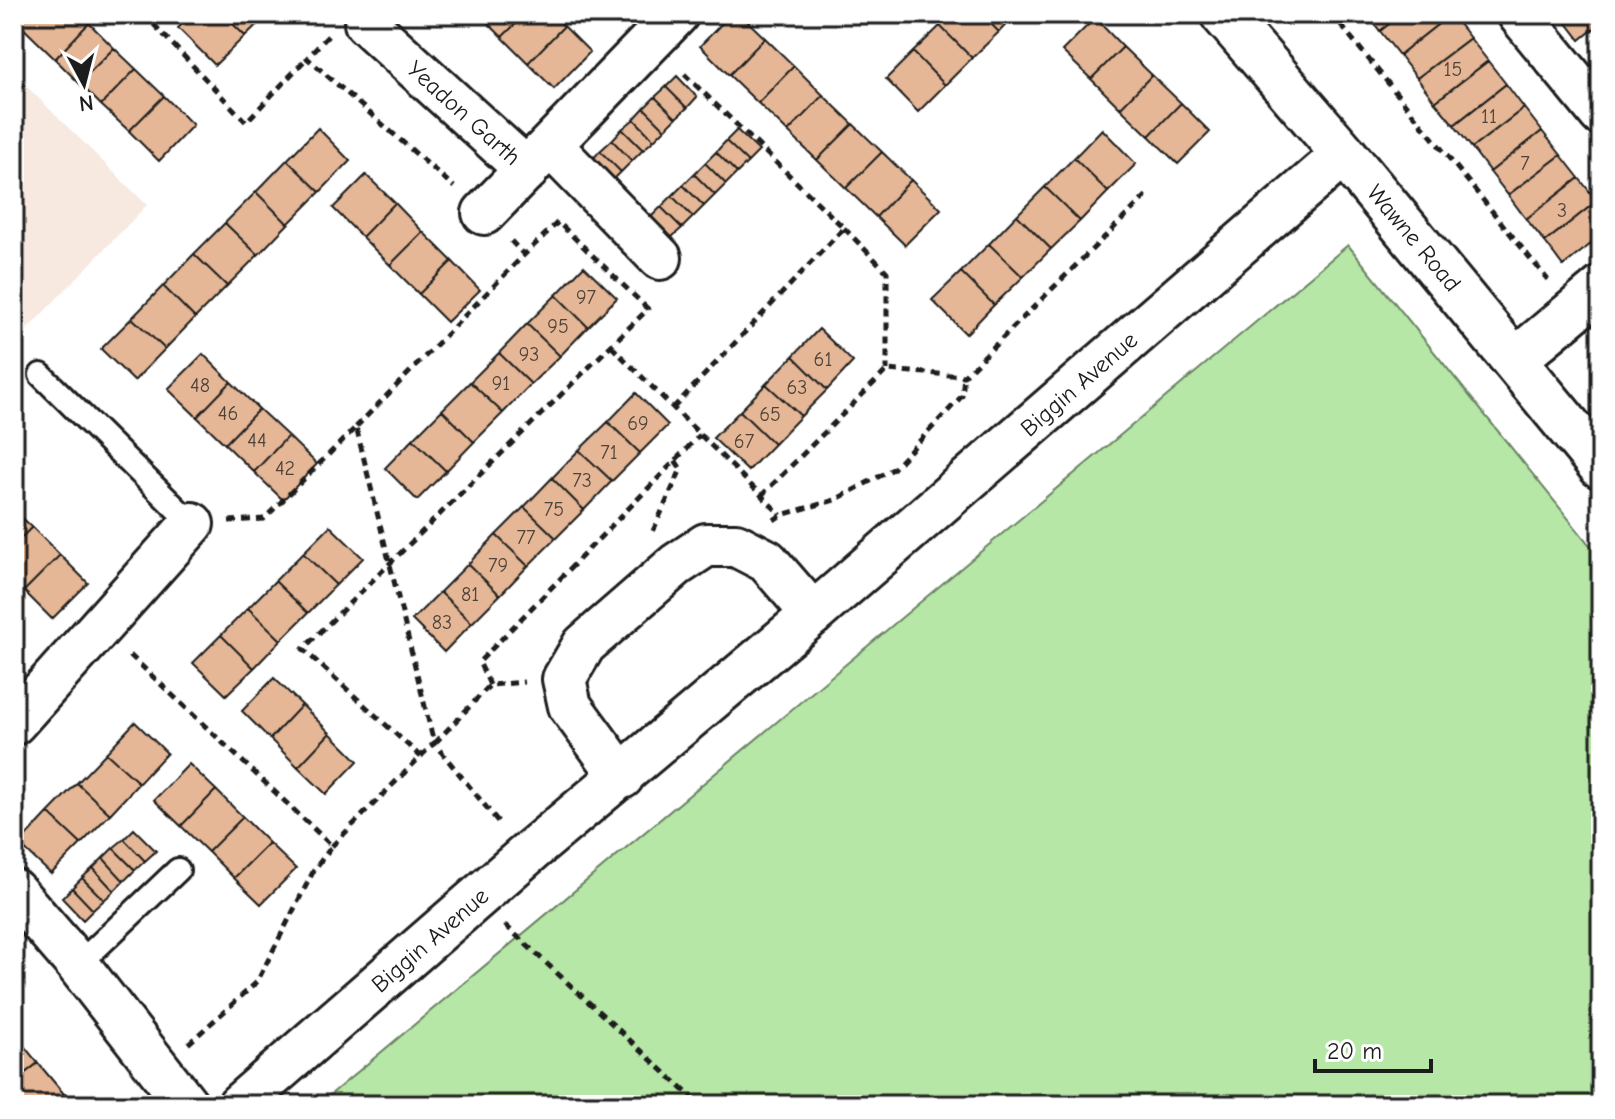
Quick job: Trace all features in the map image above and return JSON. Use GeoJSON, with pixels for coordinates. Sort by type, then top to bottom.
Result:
{"type":"FeatureCollection","features":[{"type":"Feature","properties":{"kind":"street","name":"Wawne Road"},"geometry":{"type":"LineString","coordinates":[[1223,14],[1344,154],[1601,466]]}},
{"type":"Feature","properties":{"kind":"street"},"geometry":{"type":"LineString","coordinates":[[1519,14],[1601,114]]}},
{"type":"Feature","properties":{"kind":"street","name":"Yeadon Garth"},"geometry":{"type":"LineString","coordinates":[[352,24],[539,158],[660,258]]}},
{"type":"Feature","properties":{"kind":"street","name":"Yeadon Garth"},"geometry":{"type":"LineString","coordinates":[[484,213],[664,28]]}},
{"type":"Feature","properties":{"kind":"street","name":"Biggin Avenue"},"geometry":{"type":"LineString","coordinates":[[239,1105],[1344,154]]}},
{"type":"Feature","properties":{"kind":"street"},"geometry":{"type":"LineString","coordinates":[[1515,360],[1587,300]]}},
{"type":"Feature","properties":{"kind":"street"},"geometry":{"type":"LineString","coordinates":[[14,723],[192,524]]}},
{"type":"Feature","properties":{"kind":"street"},"geometry":{"type":"LineString","coordinates":[[622,777],[570,706],[564,679],[584,645],[663,575],[706,545],[736,545],[767,561],[813,614]]}},
{"type":"Feature","properties":{"kind":"street"},"geometry":{"type":"LineString","coordinates":[[14,891],[78,965],[187,1105]]}},
{"type":"Feature","properties":{"kind":"lane"},"geometry":{"type":"LineString","coordinates":[[41,375],[192,524]]}},
{"type":"Feature","properties":{"kind":"lane"},"geometry":{"type":"LineString","coordinates":[[78,965],[178,870]]}},
{"type":"Feature","properties":{"kind":"path"},"geometry":{"type":"LineString","coordinates":[[144,14],[246,122],[307,58],[352,24]]}},
{"type":"Feature","properties":{"kind":"path"},"geometry":{"type":"LineString","coordinates":[[1336,15],[1587,300]]}},
{"type":"Feature","properties":{"kind":"path"},"geometry":{"type":"LineString","coordinates":[[664,28],[887,272],[887,370],[761,496]]}},
{"type":"Feature","properties":{"kind":"path"},"geometry":{"type":"LineString","coordinates":[[307,58],[484,213],[524,255]]}},
{"type":"Feature","properties":{"kind":"path"},"geometry":{"type":"LineString","coordinates":[[736,545],[781,515],[835,500],[893,469],[962,396],[964,376],[1148,194]]}},
{"type":"Feature","properties":{"kind":"path"},"geometry":{"type":"LineString","coordinates":[[192,524],[264,519],[558,222],[648,309],[303,649],[421,757]]}},
{"type":"Feature","properties":{"kind":"path"},"geometry":{"type":"LineString","coordinates":[[673,408],[724,350],[844,228]]}},
{"type":"Feature","properties":{"kind":"path"},"geometry":{"type":"LineString","coordinates":[[611,346],[781,515]]}},
{"type":"Feature","properties":{"kind":"path"},"geometry":{"type":"LineString","coordinates":[[887,370],[964,376]]}},
{"type":"Feature","properties":{"kind":"path"},"geometry":{"type":"LineString","coordinates":[[356,427],[434,743],[525,856]]}},
{"type":"Feature","properties":{"kind":"path"},"geometry":{"type":"LineString","coordinates":[[490,685],[479,662],[700,435]]}},
{"type":"Feature","properties":{"kind":"path"},"geometry":{"type":"LineString","coordinates":[[663,575],[651,549],[653,528],[681,469],[675,460]]}},
{"type":"Feature","properties":{"kind":"path"},"geometry":{"type":"LineString","coordinates":[[100,627],[332,846]]}},
{"type":"Feature","properties":{"kind":"path"},"geometry":{"type":"LineString","coordinates":[[160,1070],[257,982],[314,870],[332,846],[490,685],[564,679]]}},
{"type":"Feature","properties":{"kind":"path"},"geometry":{"type":"LineString","coordinates":[[477,901],[700,1105]]}},
{"type":"Feature","properties":{"kind":"shaded area"},"geometry":{"type":"Polygon","coordinates":[[[14,74],[147,205],[14,343],[14,74]]]}},
{"type":"Feature","properties":{"kind":"green space"},"geometry":{"type":"Polygon","coordinates":[[[1348,245],[1601,559],[1601,1105],[318,1105],[1348,245]]]}},
{"type":"Feature","properties":{"kind":"building"},"geometry":{"type":"Polygon","coordinates":[[[19,14],[80,14],[89,23],[55,59],[14,19],[19,14]]]}},
{"type":"Feature","properties":{"kind":"building"},"geometry":{"type":"Polygon","coordinates":[[[193,14],[223,14],[245,36],[215,65],[178,28],[193,14]]]}},
{"type":"Feature","properties":{"kind":"building"},"geometry":{"type":"Polygon","coordinates":[[[223,14],[268,14],[245,36],[223,14]]]}},
{"type":"Feature","properties":{"kind":"building"},"geometry":{"type":"Polygon","coordinates":[[[479,14],[526,14],[502,37],[479,14]]]}},
{"type":"Feature","properties":{"kind":"building"},"geometry":{"type":"Polygon","coordinates":[[[526,14],[552,14],[564,26],[528,63],[502,37],[526,14]]]}},
{"type":"Feature","properties":{"kind":"building"},"geometry":{"type":"Polygon","coordinates":[[[731,14],[740,14],[765,38],[729,75],[700,46],[731,14]]]}},
{"type":"Feature","properties":{"kind":"building"},"geometry":{"type":"Polygon","coordinates":[[[952,14],[981,14],[999,32],[972,58],[940,26],[952,14]]]}},
{"type":"Feature","properties":{"kind":"building"},"geometry":{"type":"Polygon","coordinates":[[[981,14],[1016,14],[999,32],[981,14]]]}},
{"type":"Feature","properties":{"kind":"building"},"geometry":{"type":"Polygon","coordinates":[[[1367,14],[1402,14],[1380,31],[1367,14]]]}},
{"type":"Feature","properties":{"kind":"building"},"geometry":{"type":"Polygon","coordinates":[[[1402,14],[1451,14],[1399,55],[1380,31],[1402,14]]]}},
{"type":"Feature","properties":{"kind":"building"},"geometry":{"type":"Polygon","coordinates":[[[1451,14],[1470,38],[1417,78],[1399,55],[1451,14]]]}},
{"type":"Feature","properties":{"kind":"building"},"geometry":{"type":"Polygon","coordinates":[[[1560,14],[1600,14],[1601,23],[1580,40],[1560,14]]]}},
{"type":"Feature","properties":{"kind":"building"},"geometry":{"type":"Polygon","coordinates":[[[1095,18],[1123,47],[1091,79],[1062,51],[1095,18]]]}},
{"type":"Feature","properties":{"kind":"building"},"geometry":{"type":"Polygon","coordinates":[[[89,23],[114,48],[79,83],[55,59],[89,23]]]}},
{"type":"Feature","properties":{"kind":"building"},"geometry":{"type":"Polygon","coordinates":[[[564,26],[590,52],[554,89],[528,63],[564,26]]]}},
{"type":"Feature","properties":{"kind":"building"},"geometry":{"type":"Polygon","coordinates":[[[940,26],[972,58],[945,85],[913,52],[940,26]]]}},
{"type":"Feature","properties":{"kind":"building"},"geometry":{"type":"Polygon","coordinates":[[[765,38],[794,66],[758,103],[729,75],[765,38]]]}},
{"type":"Feature","properties":{"kind":"building"},"geometry":{"type":"Polygon","coordinates":[[[1470,38],[1488,61],[1435,102],[1417,78],[1470,38]]]}},
{"type":"Feature","properties":{"kind":"building"},"geometry":{"type":"Polygon","coordinates":[[[1123,47],[1152,75],[1120,108],[1091,79],[1123,47]]]}},
{"type":"Feature","properties":{"kind":"building"},"geometry":{"type":"Polygon","coordinates":[[[114,48],[136,69],[101,105],[79,83],[114,48]]]}},
{"type":"Feature","properties":{"kind":"building"},"geometry":{"type":"Polygon","coordinates":[[[913,52],[945,85],[918,112],[886,79],[913,52]]]}},
{"type":"Feature","properties":{"kind":"building"},"geometry":{"type":"Polygon","coordinates":[[[1488,61],[1506,84],[1454,125],[1435,102],[1488,61]]]}},
{"type":"Feature","properties":{"kind":"building"},"geometry":{"type":"Polygon","coordinates":[[[794,66],[823,95],[788,132],[758,103],[794,66]]]}},
{"type":"Feature","properties":{"kind":"building"},"geometry":{"type":"Polygon","coordinates":[[[136,69],[164,96],[129,131],[101,105],[136,69]]]}},
{"type":"Feature","properties":{"kind":"building"},"geometry":{"type":"Polygon","coordinates":[[[1152,75],[1181,103],[1149,136],[1120,108],[1152,75]]]}},
{"type":"Feature","properties":{"kind":"building"},"geometry":{"type":"Polygon","coordinates":[[[677,76],[697,97],[687,108],[666,87],[677,76]]]}},
{"type":"Feature","properties":{"kind":"building"},"geometry":{"type":"Polygon","coordinates":[[[1506,84],[1524,108],[1472,148],[1454,125],[1506,84]]]}},
{"type":"Feature","properties":{"kind":"building"},"geometry":{"type":"Polygon","coordinates":[[[666,87],[687,108],[676,118],[655,97],[666,87]]]}},
{"type":"Feature","properties":{"kind":"building"},"geometry":{"type":"Polygon","coordinates":[[[823,95],[853,124],[817,160],[788,132],[823,95]]]}},
{"type":"Feature","properties":{"kind":"building"},"geometry":{"type":"Polygon","coordinates":[[[164,96],[193,125],[159,161],[129,131],[164,96]]]}},
{"type":"Feature","properties":{"kind":"building"},"geometry":{"type":"Polygon","coordinates":[[[655,97],[676,118],[665,129],[644,108],[655,97]]]}},
{"type":"Feature","properties":{"kind":"building"},"geometry":{"type":"Polygon","coordinates":[[[1181,103],[1210,132],[1178,164],[1149,136],[1181,103]]]}},
{"type":"Feature","properties":{"kind":"building"},"geometry":{"type":"Polygon","coordinates":[[[644,108],[665,129],[654,140],[634,119],[644,108]]]}},
{"type":"Feature","properties":{"kind":"building"},"geometry":{"type":"Polygon","coordinates":[[[1524,108],[1542,131],[1490,172],[1472,148],[1524,108]]]}},
{"type":"Feature","properties":{"kind":"building"},"geometry":{"type":"Polygon","coordinates":[[[634,119],[654,140],[643,150],[622,129],[634,119]]]}},
{"type":"Feature","properties":{"kind":"building"},"geometry":{"type":"Polygon","coordinates":[[[853,124],[882,152],[846,188],[817,160],[853,124]]]}},
{"type":"Feature","properties":{"kind":"building"},"geometry":{"type":"Polygon","coordinates":[[[318,128],[350,161],[320,192],[287,160],[318,128]]]}},
{"type":"Feature","properties":{"kind":"building"},"geometry":{"type":"Polygon","coordinates":[[[622,129],[643,150],[632,161],[612,140],[622,129]]]}},
{"type":"Feature","properties":{"kind":"building"},"geometry":{"type":"Polygon","coordinates":[[[1102,129],[1136,164],[1108,192],[1074,158],[1102,129]]]}},
{"type":"Feature","properties":{"kind":"building"},"geometry":{"type":"Polygon","coordinates":[[[737,130],[759,151],[748,162],[726,141],[737,130]]]}},
{"type":"Feature","properties":{"kind":"building"},"geometry":{"type":"Polygon","coordinates":[[[1542,131],[1561,155],[1508,195],[1490,172],[1542,131]]]}},
{"type":"Feature","properties":{"kind":"building"},"geometry":{"type":"Polygon","coordinates":[[[612,140],[632,161],[621,172],[600,151],[612,140]]]}},
{"type":"Feature","properties":{"kind":"building"},"geometry":{"type":"Polygon","coordinates":[[[726,141],[748,162],[737,173],[716,152],[726,141]]]}},
{"type":"Feature","properties":{"kind":"building"},"geometry":{"type":"Polygon","coordinates":[[[600,151],[621,172],[610,183],[590,162],[600,151]]]}},
{"type":"Feature","properties":{"kind":"building"},"geometry":{"type":"Polygon","coordinates":[[[716,152],[737,173],[726,184],[705,163],[716,152]]]}},
{"type":"Feature","properties":{"kind":"building"},"geometry":{"type":"Polygon","coordinates":[[[882,152],[911,180],[876,217],[846,188],[882,152]]]}},
{"type":"Feature","properties":{"kind":"building"},"geometry":{"type":"Polygon","coordinates":[[[1561,155],[1579,178],[1526,219],[1508,195],[1561,155]]]}},
{"type":"Feature","properties":{"kind":"building"},"geometry":{"type":"Polygon","coordinates":[[[1074,158],[1108,192],[1080,221],[1045,187],[1074,158]]]}},
{"type":"Feature","properties":{"kind":"building"},"geometry":{"type":"Polygon","coordinates":[[[287,160],[320,192],[288,224],[256,192],[287,160]]]}},
{"type":"Feature","properties":{"kind":"building"},"geometry":{"type":"Polygon","coordinates":[[[705,163],[726,184],[715,195],[694,174],[705,163]]]}},
{"type":"Feature","properties":{"kind":"building"},"geometry":{"type":"Polygon","coordinates":[[[694,174],[715,195],[704,206],[683,185],[694,174]]]}},
{"type":"Feature","properties":{"kind":"building"},"geometry":{"type":"Polygon","coordinates":[[[366,175],[395,203],[362,237],[333,208],[366,175]]]}},
{"type":"Feature","properties":{"kind":"building"},"geometry":{"type":"Polygon","coordinates":[[[1579,178],[1597,201],[1545,242],[1526,219],[1579,178]]]}},
{"type":"Feature","properties":{"kind":"building"},"geometry":{"type":"Polygon","coordinates":[[[911,180],[941,209],[905,245],[876,217],[911,180]]]}},
{"type":"Feature","properties":{"kind":"building"},"geometry":{"type":"Polygon","coordinates":[[[683,185],[704,206],[693,217],[672,196],[683,185]]]}},
{"type":"Feature","properties":{"kind":"building"},"geometry":{"type":"Polygon","coordinates":[[[1045,187],[1080,221],[1051,249],[1017,215],[1045,187]]]}},
{"type":"Feature","properties":{"kind":"building"},"geometry":{"type":"Polygon","coordinates":[[[256,192],[288,224],[258,255],[225,223],[256,192]]]}},
{"type":"Feature","properties":{"kind":"building"},"geometry":{"type":"Polygon","coordinates":[[[672,196],[693,217],[682,228],[661,207],[672,196]]]}},
{"type":"Feature","properties":{"kind":"building"},"geometry":{"type":"Polygon","coordinates":[[[1597,201],[1601,206],[1601,236],[1563,266],[1545,242],[1597,201]]]}},
{"type":"Feature","properties":{"kind":"building"},"geometry":{"type":"Polygon","coordinates":[[[395,203],[423,232],[390,265],[362,237],[395,203]]]}},
{"type":"Feature","properties":{"kind":"building"},"geometry":{"type":"Polygon","coordinates":[[[661,207],[682,228],[671,238],[650,218],[661,207]]]}},
{"type":"Feature","properties":{"kind":"building"},"geometry":{"type":"Polygon","coordinates":[[[1017,215],[1051,249],[1023,277],[989,244],[1017,215]]]}},
{"type":"Feature","properties":{"kind":"building"},"geometry":{"type":"Polygon","coordinates":[[[225,223],[258,255],[227,286],[194,254],[225,223]]]}},
{"type":"Feature","properties":{"kind":"building"},"geometry":{"type":"Polygon","coordinates":[[[423,232],[452,261],[419,294],[390,265],[423,232]]]}},
{"type":"Feature","properties":{"kind":"building"},"geometry":{"type":"Polygon","coordinates":[[[989,244],[1023,277],[994,305],[961,272],[989,244]]]}},
{"type":"Feature","properties":{"kind":"building"},"geometry":{"type":"Polygon","coordinates":[[[194,254],[227,286],[195,318],[163,286],[194,254]]]}},
{"type":"Feature","properties":{"kind":"building"},"geometry":{"type":"Polygon","coordinates":[[[452,261],[480,290],[447,322],[419,294],[452,261]]]}},
{"type":"Feature","properties":{"kind":"building"},"geometry":{"type":"Polygon","coordinates":[[[584,266],[617,298],[588,327],[556,295],[584,266]]]}},
{"type":"Feature","properties":{"kind":"building"},"geometry":{"type":"Polygon","coordinates":[[[961,272],[994,305],[966,334],[932,300],[961,272]]]}},
{"type":"Feature","properties":{"kind":"building"},"geometry":{"type":"Polygon","coordinates":[[[163,286],[195,318],[165,349],[132,318],[163,286]]]}},
{"type":"Feature","properties":{"kind":"building"},"geometry":{"type":"Polygon","coordinates":[[[556,295],[588,327],[560,356],[527,324],[556,295]]]}},
{"type":"Feature","properties":{"kind":"building"},"geometry":{"type":"Polygon","coordinates":[[[132,318],[165,349],[134,381],[101,349],[132,318]]]}},
{"type":"Feature","properties":{"kind":"building"},"geometry":{"type":"Polygon","coordinates":[[[527,324],[560,356],[531,384],[499,353],[527,324]]]}},
{"type":"Feature","properties":{"kind":"building"},"geometry":{"type":"Polygon","coordinates":[[[819,329],[853,362],[827,390],[793,356],[819,329]]]}},
{"type":"Feature","properties":{"kind":"building"},"geometry":{"type":"Polygon","coordinates":[[[499,353],[531,384],[503,413],[470,382],[499,353]]]}},
{"type":"Feature","properties":{"kind":"building"},"geometry":{"type":"Polygon","coordinates":[[[203,354],[231,382],[197,417],[168,389],[203,354]]]}},
{"type":"Feature","properties":{"kind":"building"},"geometry":{"type":"Polygon","coordinates":[[[793,356],[827,390],[801,416],[766,384],[793,356]]]}},
{"type":"Feature","properties":{"kind":"building"},"geometry":{"type":"Polygon","coordinates":[[[231,382],[259,409],[225,444],[197,417],[231,382]]]}},
{"type":"Feature","properties":{"kind":"building"},"geometry":{"type":"Polygon","coordinates":[[[470,382],[503,413],[474,442],[442,410],[470,382]]]}},
{"type":"Feature","properties":{"kind":"building"},"geometry":{"type":"Polygon","coordinates":[[[766,384],[801,416],[774,444],[740,411],[766,384]]]}},
{"type":"Feature","properties":{"kind":"building"},"geometry":{"type":"Polygon","coordinates":[[[636,393],[668,425],[640,453],[608,422],[636,393]]]}},
{"type":"Feature","properties":{"kind":"building"},"geometry":{"type":"Polygon","coordinates":[[[259,409],[288,436],[254,472],[225,444],[259,409]]]}},
{"type":"Feature","properties":{"kind":"building"},"geometry":{"type":"Polygon","coordinates":[[[442,410],[474,442],[446,471],[413,439],[442,410]]]}},
{"type":"Feature","properties":{"kind":"building"},"geometry":{"type":"Polygon","coordinates":[[[740,411],[774,444],[748,471],[713,438],[740,411]]]}},
{"type":"Feature","properties":{"kind":"building"},"geometry":{"type":"Polygon","coordinates":[[[608,422],[640,453],[612,481],[579,450],[608,422]]]}},
{"type":"Feature","properties":{"kind":"building"},"geometry":{"type":"Polygon","coordinates":[[[288,436],[317,464],[283,500],[254,472],[288,436]]]}},
{"type":"Feature","properties":{"kind":"building"},"geometry":{"type":"Polygon","coordinates":[[[413,439],[446,471],[417,500],[385,468],[413,439]]]}},
{"type":"Feature","properties":{"kind":"building"},"geometry":{"type":"Polygon","coordinates":[[[579,450],[612,481],[584,510],[552,478],[579,450]]]}},
{"type":"Feature","properties":{"kind":"building"},"geometry":{"type":"Polygon","coordinates":[[[552,478],[584,510],[556,538],[524,507],[552,478]]]}},
{"type":"Feature","properties":{"kind":"building"},"geometry":{"type":"Polygon","coordinates":[[[524,507],[556,538],[528,566],[496,535],[524,507]]]}},
{"type":"Feature","properties":{"kind":"building"},"geometry":{"type":"Polygon","coordinates":[[[14,510],[32,527],[14,545],[14,510]]]}},
{"type":"Feature","properties":{"kind":"building"},"geometry":{"type":"Polygon","coordinates":[[[330,526],[363,558],[336,585],[303,553],[330,526]]]}},
{"type":"Feature","properties":{"kind":"building"},"geometry":{"type":"Polygon","coordinates":[[[32,527],[60,555],[24,591],[14,581],[14,545],[32,527]]]}},
{"type":"Feature","properties":{"kind":"building"},"geometry":{"type":"Polygon","coordinates":[[[496,535],[528,566],[500,595],[468,564],[496,535]]]}},
{"type":"Feature","properties":{"kind":"building"},"geometry":{"type":"Polygon","coordinates":[[[303,553],[336,585],[308,613],[275,581],[303,553]]]}},
{"type":"Feature","properties":{"kind":"building"},"geometry":{"type":"Polygon","coordinates":[[[60,555],[88,583],[52,619],[24,591],[60,555]]]}},
{"type":"Feature","properties":{"kind":"building"},"geometry":{"type":"Polygon","coordinates":[[[468,564],[500,595],[472,623],[440,592],[468,564]]]}},
{"type":"Feature","properties":{"kind":"building"},"geometry":{"type":"Polygon","coordinates":[[[275,581],[308,613],[281,640],[248,608],[275,581]]]}},
{"type":"Feature","properties":{"kind":"building"},"geometry":{"type":"Polygon","coordinates":[[[440,592],[472,623],[444,652],[412,620],[440,592]]]}},
{"type":"Feature","properties":{"kind":"building"},"geometry":{"type":"Polygon","coordinates":[[[248,608],[281,640],[254,668],[221,635],[248,608]]]}},
{"type":"Feature","properties":{"kind":"building"},"geometry":{"type":"Polygon","coordinates":[[[221,635],[254,668],[226,695],[193,663],[221,635]]]}},
{"type":"Feature","properties":{"kind":"building"},"geometry":{"type":"Polygon","coordinates":[[[274,678],[302,705],[270,739],[242,711],[274,678]]]}},
{"type":"Feature","properties":{"kind":"building"},"geometry":{"type":"Polygon","coordinates":[[[302,705],[330,733],[298,767],[270,739],[302,705]]]}},
{"type":"Feature","properties":{"kind":"building"},"geometry":{"type":"Polygon","coordinates":[[[135,722],[167,753],[139,783],[106,753],[135,722]]]}},
{"type":"Feature","properties":{"kind":"building"},"geometry":{"type":"Polygon","coordinates":[[[330,733],[358,761],[326,794],[298,767],[330,733]]]}},
{"type":"Feature","properties":{"kind":"building"},"geometry":{"type":"Polygon","coordinates":[[[106,753],[139,783],[110,814],[77,783],[106,753]]]}},
{"type":"Feature","properties":{"kind":"building"},"geometry":{"type":"Polygon","coordinates":[[[189,764],[216,790],[181,826],[154,800],[189,764]]]}},
{"type":"Feature","properties":{"kind":"building"},"geometry":{"type":"Polygon","coordinates":[[[77,783],[110,814],[81,844],[48,813],[77,783]]]}},
{"type":"Feature","properties":{"kind":"building"},"geometry":{"type":"Polygon","coordinates":[[[216,790],[243,817],[208,852],[181,826],[216,790]]]}},
{"type":"Feature","properties":{"kind":"building"},"geometry":{"type":"Polygon","coordinates":[[[48,813],[81,844],[51,874],[19,844],[48,813]]]}},
{"type":"Feature","properties":{"kind":"building"},"geometry":{"type":"Polygon","coordinates":[[[243,817],[269,843],[234,878],[208,852],[243,817]]]}},
{"type":"Feature","properties":{"kind":"building"},"geometry":{"type":"Polygon","coordinates":[[[134,829],[156,851],[145,861],[124,839],[134,829]]]}},
{"type":"Feature","properties":{"kind":"building"},"geometry":{"type":"Polygon","coordinates":[[[124,839],[145,861],[135,870],[113,848],[124,839]]]}},
{"type":"Feature","properties":{"kind":"building"},"geometry":{"type":"Polygon","coordinates":[[[269,843],[296,869],[261,904],[234,878],[269,843]]]}},
{"type":"Feature","properties":{"kind":"building"},"geometry":{"type":"Polygon","coordinates":[[[113,848],[135,870],[124,881],[103,858],[113,848]]]}},
{"type":"Feature","properties":{"kind":"building"},"geometry":{"type":"Polygon","coordinates":[[[103,858],[124,881],[114,891],[93,868],[103,858]]]}},
{"type":"Feature","properties":{"kind":"building"},"geometry":{"type":"Polygon","coordinates":[[[93,868],[114,891],[104,900],[82,878],[93,868]]]}},
{"type":"Feature","properties":{"kind":"building"},"geometry":{"type":"Polygon","coordinates":[[[82,878],[104,900],[93,910],[72,888],[82,878]]]}},
{"type":"Feature","properties":{"kind":"building"},"geometry":{"type":"Polygon","coordinates":[[[72,888],[93,910],[83,920],[62,898],[72,888]]]}},
{"type":"Feature","properties":{"kind":"building"},"geometry":{"type":"Polygon","coordinates":[[[14,1034],[38,1063],[14,1082],[14,1034]]]}},
{"type":"Feature","properties":{"kind":"building"},"geometry":{"type":"Polygon","coordinates":[[[38,1063],[64,1094],[51,1105],[14,1105],[14,1082],[38,1063]]]}},
{"type":"Feature","properties":{"kind":"building"},"geometry":{"type":"Polygon","coordinates":[[[64,1094],[73,1105],[51,1105],[64,1094]]]}}]}
